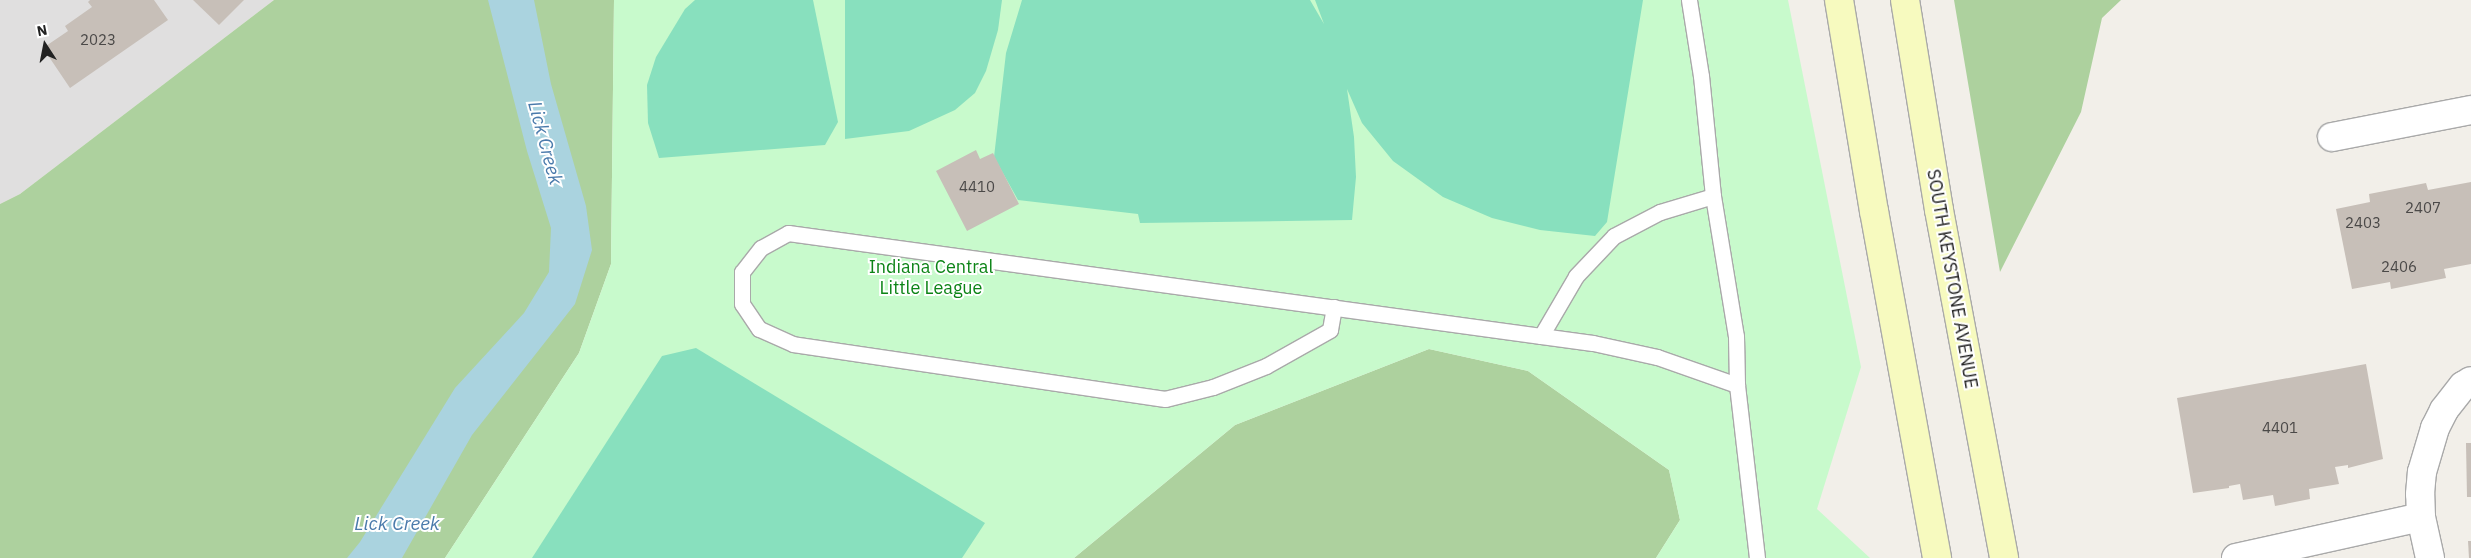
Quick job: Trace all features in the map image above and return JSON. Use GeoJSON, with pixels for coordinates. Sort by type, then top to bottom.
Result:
{"type":"FeatureCollection","features":[{"type":"Feature","properties":{"kind":"main road"},"geometry":{"type":"LineString","coordinates":[[1839,0],[1874,211],[1937,558]]}},
{"type":"Feature","properties":{"kind":"main road","name":"SOUTH KEYSTONE AVENUE"},"geometry":{"type":"LineString","coordinates":[[1905,0],[1939,210],[2004,558]]}},
{"type":"Feature","properties":{"kind":"street"},"geometry":{"type":"LineString","coordinates":[[2332,137],[2471,110]]}},
{"type":"Feature","properties":{"kind":"street"},"geometry":{"type":"LineString","coordinates":[[2430,558],[2421,517],[2420,494],[2422,472],[2435,428],[2449,402],[2462,386],[2471,381]]}},
{"type":"Feature","properties":{"kind":"street"},"geometry":{"type":"LineString","coordinates":[[2236,558],[2421,517]]}},
{"type":"Feature","properties":{"kind":"lane"},"geometry":{"type":"LineString","coordinates":[[1689,0],[1701,76],[1713,196],[1736,336],[1737,384],[1757,558]]}},
{"type":"Feature","properties":{"kind":"lane"},"geometry":{"type":"LineString","coordinates":[[1541,336],[1576,276],[1614,236],[1660,212],[1713,196]]}},
{"type":"Feature","properties":{"kind":"lane"},"geometry":{"type":"LineString","coordinates":[[1334,307],[1330,330],[1266,366],[1213,387],[1166,398],[792,344],[759,329],[742,304],[742,272],[761,248],[788,233],[1334,307],[1593,343],[1657,357],[1737,384]]}},
{"type":"Feature","properties":{"kind":"shaded area"},"geometry":{"type":"Polygon","coordinates":[[[0,0],[274,0],[20,194],[0,204],[0,0]]]}},
{"type":"Feature","properties":{"kind":"green space"},"geometry":{"type":"Polygon","coordinates":[[[274,0],[614,0],[611,264],[579,353],[445,558],[0,558],[0,204],[20,194],[274,0]]]}},
{"type":"Feature","properties":{"kind":"green space","name":"Indiana Central Little League"},"geometry":{"type":"Polygon","coordinates":[[[614,0],[1788,0],[1861,367],[1817,509],[1870,558],[1656,558],[1680,520],[1669,470],[1528,371],[1429,349],[1235,425],[1074,558],[445,558],[579,353],[611,264],[614,0]]]}},
{"type":"Feature","properties":{"kind":"green space"},"geometry":{"type":"Polygon","coordinates":[[[695,0],[813,0],[838,122],[825,145],[659,158],[648,123],[647,85],[656,57],[685,9],[695,0]]]}},
{"type":"Feature","properties":{"kind":"green space"},"geometry":{"type":"Polygon","coordinates":[[[845,0],[1002,0],[998,30],[986,71],[975,93],[955,110],[909,131],[845,139],[845,0]]]}},
{"type":"Feature","properties":{"kind":"green space"},"geometry":{"type":"Polygon","coordinates":[[[1022,0],[1310,0],[1324,24],[1315,0],[1643,0],[1607,222],[1595,236],[1540,230],[1492,218],[1443,197],[1393,161],[1362,123],[1347,89],[1354,137],[1356,177],[1352,220],[1140,223],[1138,214],[1018,200],[994,157],[1006,53],[1022,0]]]}},
{"type":"Feature","properties":{"kind":"green space"},"geometry":{"type":"Polygon","coordinates":[[[1954,0],[2121,0],[2102,18],[2081,112],[2000,272],[1954,0]]]}},
{"type":"Feature","properties":{"kind":"green space"},"geometry":{"type":"Polygon","coordinates":[[[696,348],[985,523],[962,558],[532,558],[662,356],[696,348]]]}},
{"type":"Feature","properties":{"kind":"green space"},"geometry":{"type":"Polygon","coordinates":[[[1429,349],[1528,371],[1669,470],[1680,520],[1656,558],[1074,558],[1235,425],[1429,349]]]}},
{"type":"Feature","properties":{"kind":"water","name":"Lick Creek"},"geometry":{"type":"Polygon","coordinates":[[[488,0],[534,0],[551,84],[586,206],[592,250],[575,304],[472,435],[402,558],[347,558],[360,542],[455,388],[524,313],[549,272],[551,228],[527,151],[488,0]]]}},
{"type":"Feature","properties":{"kind":"building"},"geometry":{"type":"Polygon","coordinates":[[[90,0],[154,0],[168,20],[70,88],[43,48],[68,31],[65,26],[92,7],[88,2],[90,0]]]}},
{"type":"Feature","properties":{"kind":"building"},"geometry":{"type":"Polygon","coordinates":[[[193,0],[244,0],[219,25],[193,0]]]}},
{"type":"Feature","properties":{"kind":"building"},"geometry":{"type":"Polygon","coordinates":[[[976,150],[980,159],[993,153],[1019,204],[967,231],[936,171],[976,150]]]}},
{"type":"Feature","properties":{"kind":"building"},"geometry":{"type":"Polygon","coordinates":[[[2471,182],[2471,264],[2444,269],[2446,278],[2391,289],[2390,282],[2352,289],[2336,209],[2370,202],[2369,194],[2426,183],[2428,190],[2471,182]]]}},
{"type":"Feature","properties":{"kind":"building"},"geometry":{"type":"Polygon","coordinates":[[[2366,364],[2383,459],[2348,468],[2348,465],[2335,467],[2339,484],[2309,489],[2310,499],[2275,506],[2273,495],[2243,500],[2240,484],[2229,486],[2229,488],[2193,493],[2177,398],[2366,364]]]}},
{"type":"Feature","properties":{"kind":"building"},"geometry":{"type":"Polygon","coordinates":[[[2466,443],[2471,443],[2471,497],[2467,497],[2466,443]]]}},
{"type":"Feature","properties":{"kind":"building"},"geometry":{"type":"Polygon","coordinates":[[[2468,541],[2471,541],[2471,558],[2469,558],[2468,541]]]}}]}
